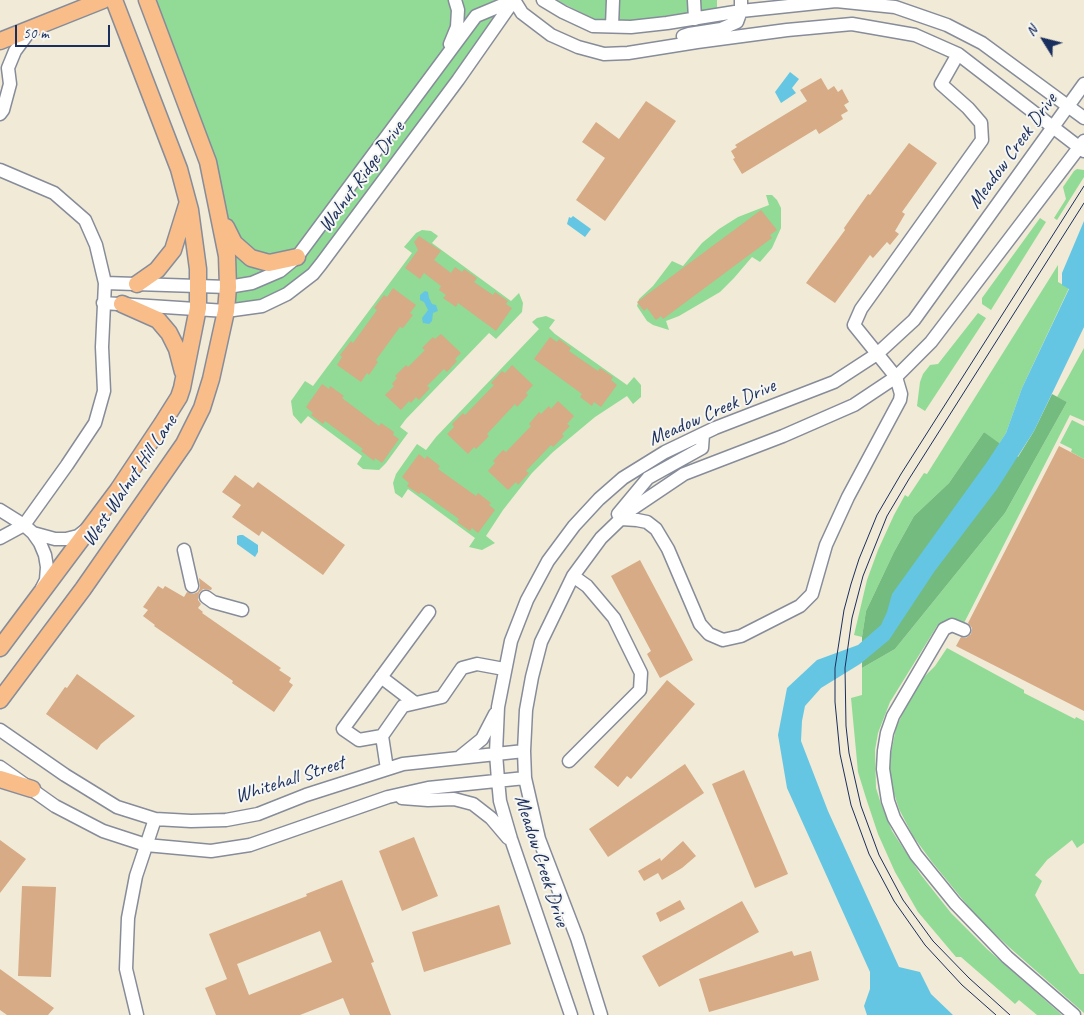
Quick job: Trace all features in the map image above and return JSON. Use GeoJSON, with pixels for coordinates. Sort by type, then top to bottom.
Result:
{"type":"FeatureCollection","features":[{"type":"Feature","properties":{"kind":"main road"},"geometry":{"type":"LineString","coordinates":[[0,41],[103,0]]}},
{"type":"Feature","properties":{"kind":"main road","name":"West Walnut Hill Lane"},"geometry":{"type":"LineString","coordinates":[[0,648],[95,521],[179,397],[198,308],[198,269],[188,203],[179,169],[114,0]]}},
{"type":"Feature","properties":{"kind":"main road","name":"West Walnut Hill Lane"},"geometry":{"type":"LineString","coordinates":[[0,700],[88,581],[184,444],[202,408],[212,379],[226,311],[228,287],[227,256],[208,162],[148,0]]}},
{"type":"Feature","properties":{"kind":"main road"},"geometry":{"type":"LineString","coordinates":[[137,284],[157,270],[173,250],[188,203]]}},
{"type":"Feature","properties":{"kind":"main road"},"geometry":{"type":"LineString","coordinates":[[218,209],[234,243],[251,258],[269,263],[297,257]]}},
{"type":"Feature","properties":{"kind":"main road"},"geometry":{"type":"LineString","coordinates":[[122,304],[158,320],[169,333],[180,357],[183,382]]}},
{"type":"Feature","properties":{"kind":"main road"},"geometry":{"type":"LineString","coordinates":[[0,779],[32,789]]}},
{"type":"Feature","properties":{"kind":"street"},"geometry":{"type":"LineString","coordinates":[[445,57],[457,26],[458,10],[455,0]]}},
{"type":"Feature","properties":{"kind":"street"},"geometry":{"type":"LineString","coordinates":[[514,0],[522,13],[551,35],[578,48],[604,54],[628,53],[787,30],[852,24],[915,35],[958,54],[1054,127],[1083,146]]}},
{"type":"Feature","properties":{"kind":"street","name":"Walnut Ridge Drive"},"geometry":{"type":"LineString","coordinates":[[105,283],[228,287],[252,284],[280,271],[297,257],[476,16],[514,0]]}},
{"type":"Feature","properties":{"kind":"street","name":"Walnut Ridge Drive"},"geometry":{"type":"LineString","coordinates":[[103,303],[226,311],[262,306],[277,300],[313,274],[458,80],[514,0]]}},
{"type":"Feature","properties":{"kind":"street"},"geometry":{"type":"LineString","coordinates":[[543,0],[563,12],[594,26],[649,25],[695,19],[741,6],[836,1],[895,7],[948,25],[982,43],[1084,118]]}},
{"type":"Feature","properties":{"kind":"street"},"geometry":{"type":"LineString","coordinates":[[612,26],[613,0]]}},
{"type":"Feature","properties":{"kind":"street"},"geometry":{"type":"LineString","coordinates":[[694,0],[695,19]]}},
{"type":"Feature","properties":{"kind":"street"},"geometry":{"type":"LineString","coordinates":[[658,48],[689,34],[721,29],[737,22],[741,6]]}},
{"type":"Feature","properties":{"kind":"street"},"geometry":{"type":"LineString","coordinates":[[0,114],[4,110],[10,84],[8,68],[15,51],[32,28]]}},
{"type":"Feature","properties":{"kind":"street"},"geometry":{"type":"LineString","coordinates":[[621,519],[647,522],[656,529],[668,549],[700,624],[709,634],[723,640],[741,636],[800,606],[812,594],[826,545],[848,497],[900,400],[901,394],[896,377],[854,325],[861,309],[982,140],[981,123],[968,108],[941,84],[958,54]]}},
{"type":"Feature","properties":{"kind":"street","name":"Meadow Creek Drive"},"geometry":{"type":"LineString","coordinates":[[571,1015],[513,845],[500,801],[496,752],[498,708],[510,641],[527,600],[548,561],[574,526],[599,499],[623,478],[665,452],[703,434],[834,382],[877,354],[914,320],[1084,84]]}},
{"type":"Feature","properties":{"kind":"street","name":"Meadow Creek Drive"},"geometry":{"type":"LineString","coordinates":[[601,1015],[576,938],[539,839],[525,778],[526,710],[532,677],[541,642],[573,576],[601,538],[629,511],[684,474],[782,436],[854,405],[896,377],[931,342],[1083,146]]}},
{"type":"Feature","properties":{"kind":"street"},"geometry":{"type":"LineString","coordinates":[[0,170],[54,193],[85,220],[96,245],[105,283],[102,347],[104,391],[95,423],[67,465],[29,529],[0,538]]}},
{"type":"Feature","properties":{"kind":"street"},"geometry":{"type":"LineString","coordinates":[[601,538],[626,503],[648,478],[702,448],[703,434]]}},
{"type":"Feature","properties":{"kind":"street"},"geometry":{"type":"LineString","coordinates":[[0,510],[29,529],[55,539],[78,536],[95,521]]}},
{"type":"Feature","properties":{"kind":"street"},"geometry":{"type":"LineString","coordinates":[[29,529],[40,543],[47,567],[46,580],[36,600]]}},
{"type":"Feature","properties":{"kind":"street"},"geometry":{"type":"LineString","coordinates":[[184,550],[192,586]]}},
{"type":"Feature","properties":{"kind":"street"},"geometry":{"type":"LineString","coordinates":[[569,761],[640,690],[641,673],[614,618],[587,586],[573,576]]}},
{"type":"Feature","properties":{"kind":"street"},"geometry":{"type":"LineString","coordinates":[[206,597],[213,602],[242,610]]}},
{"type":"Feature","properties":{"kind":"street"},"geometry":{"type":"LineString","coordinates":[[382,736],[359,740],[343,729],[429,612]]}},
{"type":"Feature","properties":{"kind":"street"},"geometry":{"type":"LineString","coordinates":[[964,630],[952,625],[944,629],[892,716],[884,751],[883,769],[888,801],[894,818],[916,855],[955,903],[1007,957],[1074,1015]]}},
{"type":"Feature","properties":{"kind":"street"},"geometry":{"type":"LineString","coordinates":[[387,769],[382,736],[403,706],[442,697],[462,668],[476,664],[504,669]]}},
{"type":"Feature","properties":{"kind":"street"},"geometry":{"type":"LineString","coordinates":[[381,677],[415,703]]}},
{"type":"Feature","properties":{"kind":"street"},"geometry":{"type":"LineString","coordinates":[[461,756],[482,739],[498,708]]}},
{"type":"Feature","properties":{"kind":"street","name":"Whitehall Street"},"geometry":{"type":"LineString","coordinates":[[0,730],[65,775],[117,807],[154,819],[191,821],[226,820],[258,814],[306,795],[403,764],[496,752],[524,751]]}},
{"type":"Feature","properties":{"kind":"street"},"geometry":{"type":"LineString","coordinates":[[0,767],[55,806],[103,831],[146,845],[211,851],[250,845],[388,797],[428,788],[525,778]]}},
{"type":"Feature","properties":{"kind":"street"},"geometry":{"type":"LineString","coordinates":[[388,797],[428,800],[454,798],[473,804],[491,818],[513,845]]}},
{"type":"Feature","properties":{"kind":"street"},"geometry":{"type":"LineString","coordinates":[[137,1015],[126,969],[128,918],[136,876],[154,819]]}},
{"type":"Feature","properties":{"kind":"green space"},"geometry":{"type":"Polygon","coordinates":[[[151,0],[510,0],[317,268],[274,297],[230,308],[231,250],[151,0]]]}},
{"type":"Feature","properties":{"kind":"green space"},"geometry":{"type":"Polygon","coordinates":[[[556,0],[717,0],[717,8],[631,22],[594,19],[556,0]]]}},
{"type":"Feature","properties":{"kind":"green space"},"geometry":{"type":"Polygon","coordinates":[[[1077,169],[1084,170],[1084,177],[1057,220],[1054,218],[1066,199],[1063,187],[1077,169]]]}},
{"type":"Feature","properties":{"kind":"green space"},"geometry":{"type":"Polygon","coordinates":[[[766,195],[772,195],[781,208],[781,228],[772,248],[760,262],[752,257],[720,292],[679,316],[666,321],[669,330],[647,321],[637,306],[639,299],[653,286],[672,261],[683,266],[702,243],[719,229],[738,217],[769,205],[766,195]]]}},
{"type":"Feature","properties":{"kind":"green space"},"geometry":{"type":"Polygon","coordinates":[[[1040,218],[1046,222],[991,310],[982,304],[982,298],[1040,218]]]}},
{"type":"Feature","properties":{"kind":"green space"},"geometry":{"type":"Polygon","coordinates":[[[422,230],[431,231],[438,236],[432,243],[511,301],[519,293],[523,303],[522,312],[496,339],[489,333],[406,419],[400,427],[408,433],[379,470],[363,469],[357,464],[362,456],[308,416],[301,424],[293,415],[291,401],[305,381],[313,386],[412,253],[404,247],[416,233],[422,230]]]}},
{"type":"Feature","properties":{"kind":"green space"},"geometry":{"type":"Polygon","coordinates":[[[1058,265],[1058,282],[1069,288],[1022,388],[1006,433],[999,444],[984,432],[949,483],[914,516],[894,552],[866,611],[862,637],[854,635],[867,580],[878,550],[905,495],[908,497],[924,473],[927,474],[1058,265]]]}},
{"type":"Feature","properties":{"kind":"green space"},"geometry":{"type":"Polygon","coordinates":[[[978,313],[986,318],[925,411],[917,406],[923,374],[930,365],[938,364],[978,313]]]}},
{"type":"Feature","properties":{"kind":"green space"},"geometry":{"type":"Polygon","coordinates":[[[546,316],[555,320],[549,328],[555,334],[627,385],[634,377],[641,385],[641,397],[633,404],[627,396],[595,417],[553,452],[532,473],[503,510],[486,536],[495,543],[482,550],[469,547],[475,538],[408,489],[402,498],[395,493],[393,483],[396,474],[417,444],[426,450],[436,437],[539,329],[532,322],[537,318],[546,316]]]}},
{"type":"Feature","properties":{"kind":"green space"},"geometry":{"type":"Polygon","coordinates":[[[1084,348],[1084,421],[1070,415],[964,623],[953,619],[937,626],[890,702],[878,733],[875,750],[876,788],[892,831],[921,875],[951,913],[987,949],[1062,1015],[1037,1015],[1019,1000],[1015,1004],[961,957],[956,957],[918,912],[895,872],[878,834],[866,798],[858,772],[851,698],[862,695],[862,668],[895,649],[1005,513],[1067,402],[1057,397],[1084,348]]]}},
{"type":"Feature","properties":{"kind":"green space"},"geometry":{"type":"Polygon","coordinates":[[[1052,394],[1067,402],[1005,513],[895,649],[862,668],[862,637],[866,611],[894,552],[914,516],[949,483],[984,432],[1018,457],[1034,431],[1052,394]]]}},
{"type":"Feature","properties":{"kind":"green space"},"geometry":{"type":"Polygon","coordinates":[[[1072,420],[1084,426],[1084,459],[1071,452],[1072,449],[1060,443],[1072,420]]]}},
{"type":"Feature","properties":{"kind":"green space"},"geometry":{"type":"Polygon","coordinates":[[[947,648],[1024,690],[1024,693],[1075,719],[1076,717],[1084,721],[1084,843],[1077,848],[1072,840],[1047,860],[1035,875],[1042,881],[1035,895],[1076,968],[1080,974],[1084,974],[1084,1013],[976,916],[913,836],[899,809],[892,787],[890,768],[896,728],[906,706],[924,677],[935,666],[947,648]]]}},
{"type":"Feature","properties":{"kind":"water"},"geometry":{"type":"Polygon","coordinates":[[[790,72],[799,79],[792,88],[796,93],[781,103],[775,92],[790,72]]]}},
{"type":"Feature","properties":{"kind":"water"},"geometry":{"type":"Polygon","coordinates":[[[573,216],[591,229],[585,237],[567,224],[569,217],[573,216]]]}},
{"type":"Feature","properties":{"kind":"water"},"geometry":{"type":"Polygon","coordinates":[[[1084,221],[1084,327],[1034,431],[997,489],[934,572],[889,640],[860,664],[821,688],[805,706],[801,741],[828,811],[899,967],[920,972],[931,994],[953,1015],[867,1015],[864,1006],[870,989],[870,972],[787,788],[778,735],[787,688],[817,660],[858,645],[881,625],[892,594],[1006,433],[1022,388],[1069,289],[1062,285],[1062,273],[1084,221]]]}},
{"type":"Feature","properties":{"kind":"water"},"geometry":{"type":"Polygon","coordinates":[[[425,291],[428,292],[432,304],[436,305],[438,311],[433,313],[432,321],[429,324],[423,323],[422,318],[428,310],[424,302],[420,300],[420,295],[425,291]]]}},
{"type":"Feature","properties":{"kind":"water"},"geometry":{"type":"Polygon","coordinates":[[[240,535],[258,545],[258,552],[255,557],[237,544],[237,536],[240,535]]]}},
{"type":"Feature","properties":{"kind":"building"},"geometry":{"type":"Polygon","coordinates":[[[821,78],[828,90],[834,86],[838,92],[842,89],[849,102],[844,105],[848,111],[841,115],[843,119],[819,134],[816,129],[742,174],[733,159],[735,158],[731,151],[737,147],[735,145],[807,101],[800,90],[821,78]]]}},
{"type":"Feature","properties":{"kind":"building"},"geometry":{"type":"Polygon","coordinates":[[[646,101],[676,121],[605,221],[576,200],[605,158],[582,142],[596,122],[619,139],[646,101]]]}},
{"type":"Feature","properties":{"kind":"building"},"geometry":{"type":"Polygon","coordinates":[[[909,143],[937,163],[902,212],[905,214],[895,231],[899,234],[890,245],[887,242],[873,258],[870,255],[835,303],[806,283],[845,230],[844,228],[868,194],[870,195],[909,143]]]}},
{"type":"Feature","properties":{"kind":"building"},"geometry":{"type":"Polygon","coordinates":[[[761,210],[777,230],[770,235],[772,238],[663,319],[661,316],[656,320],[647,308],[644,311],[637,302],[761,210]]]}},
{"type":"Feature","properties":{"kind":"building"},"geometry":{"type":"Polygon","coordinates":[[[419,236],[441,251],[434,260],[451,273],[455,267],[462,272],[464,269],[477,278],[474,282],[493,295],[495,292],[508,301],[506,304],[512,308],[496,331],[458,303],[456,307],[443,298],[446,295],[439,290],[441,286],[424,273],[420,279],[405,268],[418,250],[414,242],[419,236]]]}},
{"type":"Feature","properties":{"kind":"building"},"geometry":{"type":"Polygon","coordinates":[[[393,288],[416,305],[410,313],[413,315],[403,328],[400,327],[376,360],[378,362],[369,375],[367,373],[361,382],[337,365],[342,357],[340,355],[351,341],[353,343],[377,310],[374,308],[384,295],[387,297],[393,288]]]}},
{"type":"Feature","properties":{"kind":"building"},"geometry":{"type":"Polygon","coordinates":[[[441,334],[461,353],[455,359],[457,361],[447,372],[444,369],[427,386],[430,388],[419,400],[416,397],[411,403],[409,401],[401,410],[385,395],[394,386],[392,384],[397,378],[395,376],[406,365],[408,367],[425,350],[422,348],[433,337],[435,339],[441,334]]]}},
{"type":"Feature","properties":{"kind":"building"},"geometry":{"type":"Polygon","coordinates":[[[550,337],[557,342],[559,339],[571,348],[569,351],[598,371],[600,368],[613,377],[611,380],[617,385],[601,407],[594,402],[592,406],[580,397],[582,394],[534,359],[550,337]]]}},
{"type":"Feature","properties":{"kind":"building"},"geometry":{"type":"Polygon","coordinates":[[[512,365],[533,385],[526,393],[528,395],[517,407],[515,404],[487,434],[489,436],[468,454],[447,434],[454,427],[452,424],[463,413],[465,415],[494,385],[491,383],[502,371],[505,373],[512,365]]]}},
{"type":"Feature","properties":{"kind":"building"},"geometry":{"type":"Polygon","coordinates":[[[322,384],[329,389],[330,386],[344,396],[342,398],[379,426],[381,423],[394,432],[393,435],[399,439],[382,463],[375,458],[374,461],[361,451],[363,449],[325,421],[323,424],[311,415],[313,413],[306,407],[322,384]]]}},
{"type":"Feature","properties":{"kind":"building"},"geometry":{"type":"Polygon","coordinates":[[[558,401],[574,416],[567,424],[570,426],[562,434],[564,436],[553,447],[551,445],[526,471],[529,473],[518,485],[516,482],[508,490],[488,471],[495,463],[493,461],[503,450],[506,452],[531,426],[529,424],[539,412],[541,414],[549,406],[551,409],[558,401]]]}},
{"type":"Feature","properties":{"kind":"building"},"geometry":{"type":"Polygon","coordinates":[[[1059,446],[1084,459],[1084,711],[956,646],[961,637],[966,638],[971,634],[972,628],[968,623],[1059,446]]]}},
{"type":"Feature","properties":{"kind":"building"},"geometry":{"type":"Polygon","coordinates":[[[419,454],[425,459],[427,456],[440,466],[438,469],[476,496],[478,493],[491,503],[489,505],[495,510],[478,533],[472,528],[470,531],[457,522],[459,519],[421,492],[419,494],[407,486],[409,483],[402,477],[419,454]]]}},
{"type":"Feature","properties":{"kind":"building"},"geometry":{"type":"Polygon","coordinates":[[[235,475],[253,488],[258,482],[345,545],[323,575],[262,531],[259,536],[232,517],[241,505],[222,492],[235,475]]]}},
{"type":"Feature","properties":{"kind":"building"},"geometry":{"type":"Polygon","coordinates":[[[640,560],[693,660],[660,678],[647,654],[651,651],[611,576],[640,560]]]}},
{"type":"Feature","properties":{"kind":"building"},"geometry":{"type":"Polygon","coordinates":[[[199,578],[212,588],[211,590],[203,589],[199,593],[198,600],[201,604],[198,608],[202,613],[281,668],[279,670],[291,678],[289,682],[293,685],[274,712],[154,626],[143,616],[148,610],[143,607],[158,586],[163,589],[165,586],[184,597],[187,592],[193,594],[198,592],[200,588],[199,578]]]}},
{"type":"Feature","properties":{"kind":"building"},"geometry":{"type":"Polygon","coordinates":[[[77,674],[135,716],[101,744],[97,750],[46,714],[65,687],[67,688],[77,674]]]}},
{"type":"Feature","properties":{"kind":"building"},"geometry":{"type":"Polygon","coordinates":[[[667,680],[695,704],[631,779],[627,776],[618,787],[594,767],[667,680]]]}},
{"type":"Feature","properties":{"kind":"building"},"geometry":{"type":"Polygon","coordinates":[[[685,764],[704,793],[608,857],[589,829],[685,764]]]}},
{"type":"Feature","properties":{"kind":"building"},"geometry":{"type":"Polygon","coordinates":[[[744,770],[788,874],[755,888],[712,784],[744,770]]]}},
{"type":"Feature","properties":{"kind":"building"},"geometry":{"type":"Polygon","coordinates":[[[414,837],[438,896],[402,911],[379,851],[414,837]]]}},
{"type":"Feature","properties":{"kind":"building"},"geometry":{"type":"Polygon","coordinates":[[[0,840],[26,859],[0,893],[0,840]]]}},
{"type":"Feature","properties":{"kind":"building"},"geometry":{"type":"Polygon","coordinates":[[[683,841],[696,856],[682,868],[662,880],[658,873],[644,881],[638,871],[660,858],[661,861],[683,841]]]}},
{"type":"Feature","properties":{"kind":"building"},"geometry":{"type":"Polygon","coordinates":[[[342,880],[374,962],[371,963],[391,1015],[350,1015],[343,998],[300,1015],[216,1015],[205,988],[227,979],[209,934],[307,896],[306,894],[342,880]],[[320,931],[237,964],[249,995],[332,962],[320,931]]]}},
{"type":"Feature","properties":{"kind":"building"},"geometry":{"type":"Polygon","coordinates":[[[22,886],[56,887],[51,977],[18,976],[22,886]]]}},
{"type":"Feature","properties":{"kind":"building"},"geometry":{"type":"Polygon","coordinates":[[[680,900],[685,909],[660,922],[656,913],[680,900]]]}},
{"type":"Feature","properties":{"kind":"building"},"geometry":{"type":"Polygon","coordinates":[[[742,901],[759,932],[659,987],[642,956],[742,901]]]}},
{"type":"Feature","properties":{"kind":"building"},"geometry":{"type":"Polygon","coordinates":[[[499,905],[511,944],[424,972],[412,932],[499,905]]]}},
{"type":"Feature","properties":{"kind":"building"},"geometry":{"type":"Polygon","coordinates":[[[792,951],[794,956],[811,951],[819,980],[709,1012],[699,979],[792,951]]]}},
{"type":"Feature","properties":{"kind":"building"},"geometry":{"type":"Polygon","coordinates":[[[0,969],[54,1008],[48,1015],[7,1015],[0,1010],[0,969]]]}},
{"type":"Feature","properties":{"kind":"tram line"},"geometry":{"type":"LineString","coordinates":[[996,1015],[962,985],[925,945],[894,901],[869,854],[851,805],[840,754],[835,702],[835,668],[844,610],[851,584],[877,515],[901,474],[1084,186]]}},
{"type":"Feature","properties":{"kind":"tram line"},"geometry":{"type":"LineString","coordinates":[[1010,1015],[969,978],[933,941],[903,900],[879,855],[861,806],[849,753],[846,726],[845,668],[852,618],[863,576],[887,516],[1084,203]]}}]}
